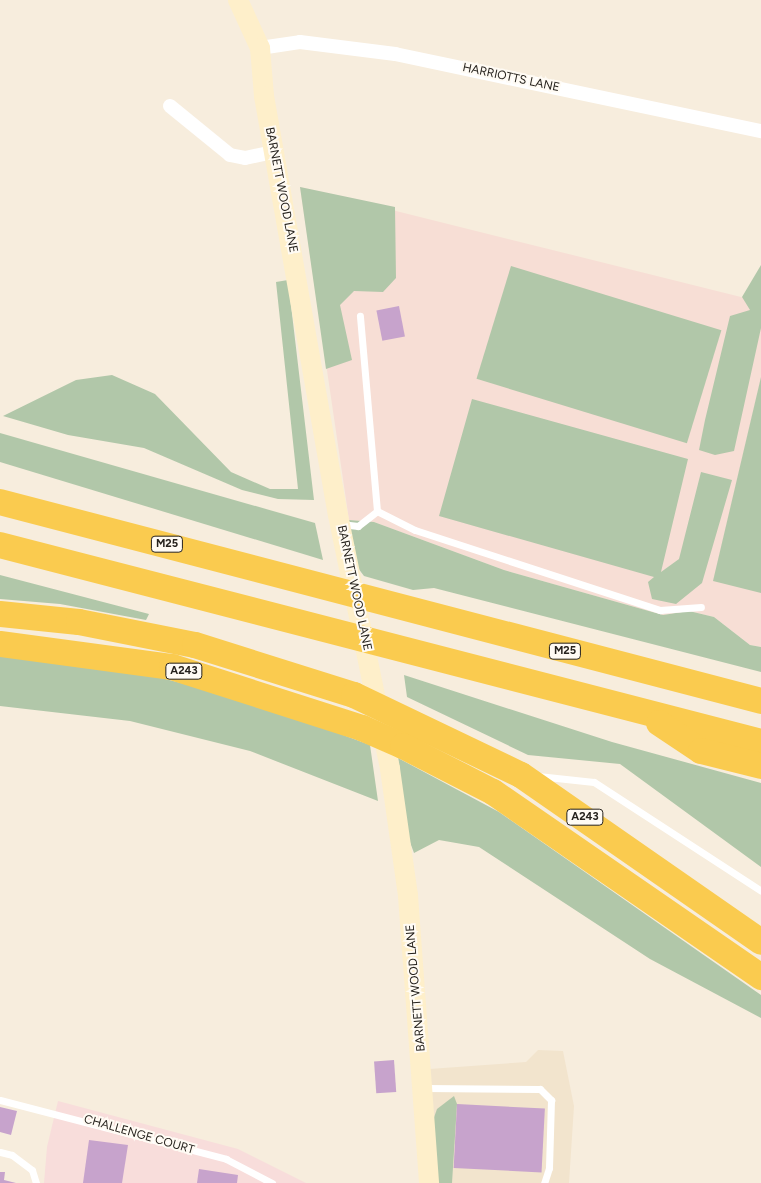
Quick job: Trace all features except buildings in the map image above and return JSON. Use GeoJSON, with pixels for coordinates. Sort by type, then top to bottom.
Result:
{"type":"FeatureCollection","features":[{"type":"Feature","properties":{"kind":"highway","name":"M25"},"geometry":{"type":"LineString","coordinates":[[0,502],[761,701]]}},
{"type":"Feature","properties":{"kind":"highway"},"geometry":{"type":"LineString","coordinates":[[0,545],[761,742]]}},
{"type":"Feature","properties":{"kind":"highway","name":"A243"},"geometry":{"type":"LineString","coordinates":[[0,614],[79,622],[195,645],[354,695],[396,713],[521,775],[761,942]]}},
{"type":"Feature","properties":{"kind":"highway","name":"A243"},"geometry":{"type":"LineString","coordinates":[[0,644],[172,667],[362,728],[403,746],[493,792],[761,977]]}},
{"type":"Feature","properties":{"kind":"highway"},"geometry":{"type":"LineString","coordinates":[[644,713],[701,751],[761,766]]}},
{"type":"Feature","properties":{"kind":"street","name":"BARNETT WOOD LANE"},"geometry":{"type":"LineString","coordinates":[[238,0],[260,48],[274,152],[340,524],[399,824],[424,1088],[429,1183]]}},
{"type":"Feature","properties":{"kind":"street","name":"HARRIOTTS LANE"},"geometry":{"type":"LineString","coordinates":[[260,48],[300,42],[394,54],[761,131]]}},
{"type":"Feature","properties":{"kind":"street"},"geometry":{"type":"LineString","coordinates":[[170,106],[230,155],[245,158],[274,152]]}},
{"type":"Feature","properties":{"kind":"lane"},"geometry":{"type":"LineString","coordinates":[[360,316],[377,511]]}},
{"type":"Feature","properties":{"kind":"lane"},"geometry":{"type":"LineString","coordinates":[[340,524],[358,526],[377,511]]}},
{"type":"Feature","properties":{"kind":"lane"},"geometry":{"type":"LineString","coordinates":[[377,511],[415,530],[660,610],[701,606]]}},
{"type":"Feature","properties":{"kind":"lane"},"geometry":{"type":"LineString","coordinates":[[521,775],[594,782],[761,891]]}},
{"type":"Feature","properties":{"kind":"lane"},"geometry":{"type":"LineString","coordinates":[[424,1088],[540,1089],[551,1100],[549,1168],[544,1183]]}},
{"type":"Feature","properties":{"kind":"lane","name":"CHALLENGE COURT"},"geometry":{"type":"LineString","coordinates":[[0,1100],[226,1159],[272,1183]]}},
{"type":"Feature","properties":{"kind":"lane"},"geometry":{"type":"LineString","coordinates":[[0,1152],[12,1155],[32,1170],[36,1183]]}},
{"type":"Feature","properties":{"kind":"shaded area"},"geometry":{"type":"Polygon","coordinates":[[[300,187],[761,302],[761,647],[750,645],[714,617],[689,611],[663,615],[504,570],[374,522],[349,520],[300,187]]]}},
{"type":"Feature","properties":{"kind":"shaded area"},"geometry":{"type":"Polygon","coordinates":[[[538,1050],[563,1051],[574,1106],[569,1183],[434,1183],[429,1069],[526,1062],[538,1050]]]}},
{"type":"Feature","properties":{"kind":"shaded area"},"geometry":{"type":"Polygon","coordinates":[[[58,1101],[238,1149],[306,1183],[44,1183],[47,1147],[58,1101]]]}},
{"type":"Feature","properties":{"kind":"green space"},"geometry":{"type":"Polygon","coordinates":[[[300,187],[395,207],[396,278],[383,292],[354,291],[340,305],[352,360],[326,369],[300,187]]]}},
{"type":"Feature","properties":{"kind":"green space"},"geometry":{"type":"Polygon","coordinates":[[[761,265],[761,328],[734,451],[715,455],[699,450],[730,316],[750,310],[742,297],[761,265]]]}},
{"type":"Feature","properties":{"kind":"green space"},"geometry":{"type":"Polygon","coordinates":[[[511,266],[721,330],[687,443],[477,379],[511,266]]]}},
{"type":"Feature","properties":{"kind":"green space"},"geometry":{"type":"Polygon","coordinates":[[[288,280],[314,500],[278,499],[242,490],[144,448],[68,435],[3,416],[76,380],[112,375],[155,394],[231,472],[270,489],[298,489],[276,282],[288,280]]]}},
{"type":"Feature","properties":{"kind":"green space"},"geometry":{"type":"Polygon","coordinates":[[[761,377],[761,593],[713,581],[761,377]]]}},
{"type":"Feature","properties":{"kind":"green space"},"geometry":{"type":"Polygon","coordinates":[[[472,399],[688,459],[661,572],[679,559],[701,472],[732,480],[702,583],[676,604],[652,599],[648,582],[654,577],[439,516],[472,399]]]}},
{"type":"Feature","properties":{"kind":"green space"},"geometry":{"type":"Polygon","coordinates":[[[0,433],[315,523],[323,560],[0,462],[0,433]]]}},
{"type":"Feature","properties":{"kind":"green space"},"geometry":{"type":"Polygon","coordinates":[[[349,520],[374,522],[504,570],[663,615],[689,611],[714,617],[750,645],[761,647],[761,672],[434,588],[413,590],[364,576],[355,564],[349,520]]]}},
{"type":"Feature","properties":{"kind":"green space"},"geometry":{"type":"Polygon","coordinates":[[[0,575],[149,614],[146,620],[60,604],[0,599],[0,575]]]}},
{"type":"Feature","properties":{"kind":"green space"},"geometry":{"type":"Polygon","coordinates":[[[0,652],[118,667],[252,701],[370,745],[378,801],[250,751],[130,721],[0,706],[0,652]]]}},
{"type":"Feature","properties":{"kind":"green space"},"geometry":{"type":"Polygon","coordinates":[[[404,675],[612,742],[761,783],[761,867],[620,764],[528,755],[407,697],[404,675]]]}},
{"type":"Feature","properties":{"kind":"green space"},"geometry":{"type":"Polygon","coordinates":[[[398,758],[499,812],[761,995],[761,1018],[650,959],[479,847],[439,840],[414,853],[407,834],[398,758]]]}},
{"type":"Feature","properties":{"kind":"green space"},"geometry":{"type":"Polygon","coordinates":[[[454,1096],[457,1104],[452,1183],[434,1183],[431,1126],[437,1109],[454,1096]]]}}]}
